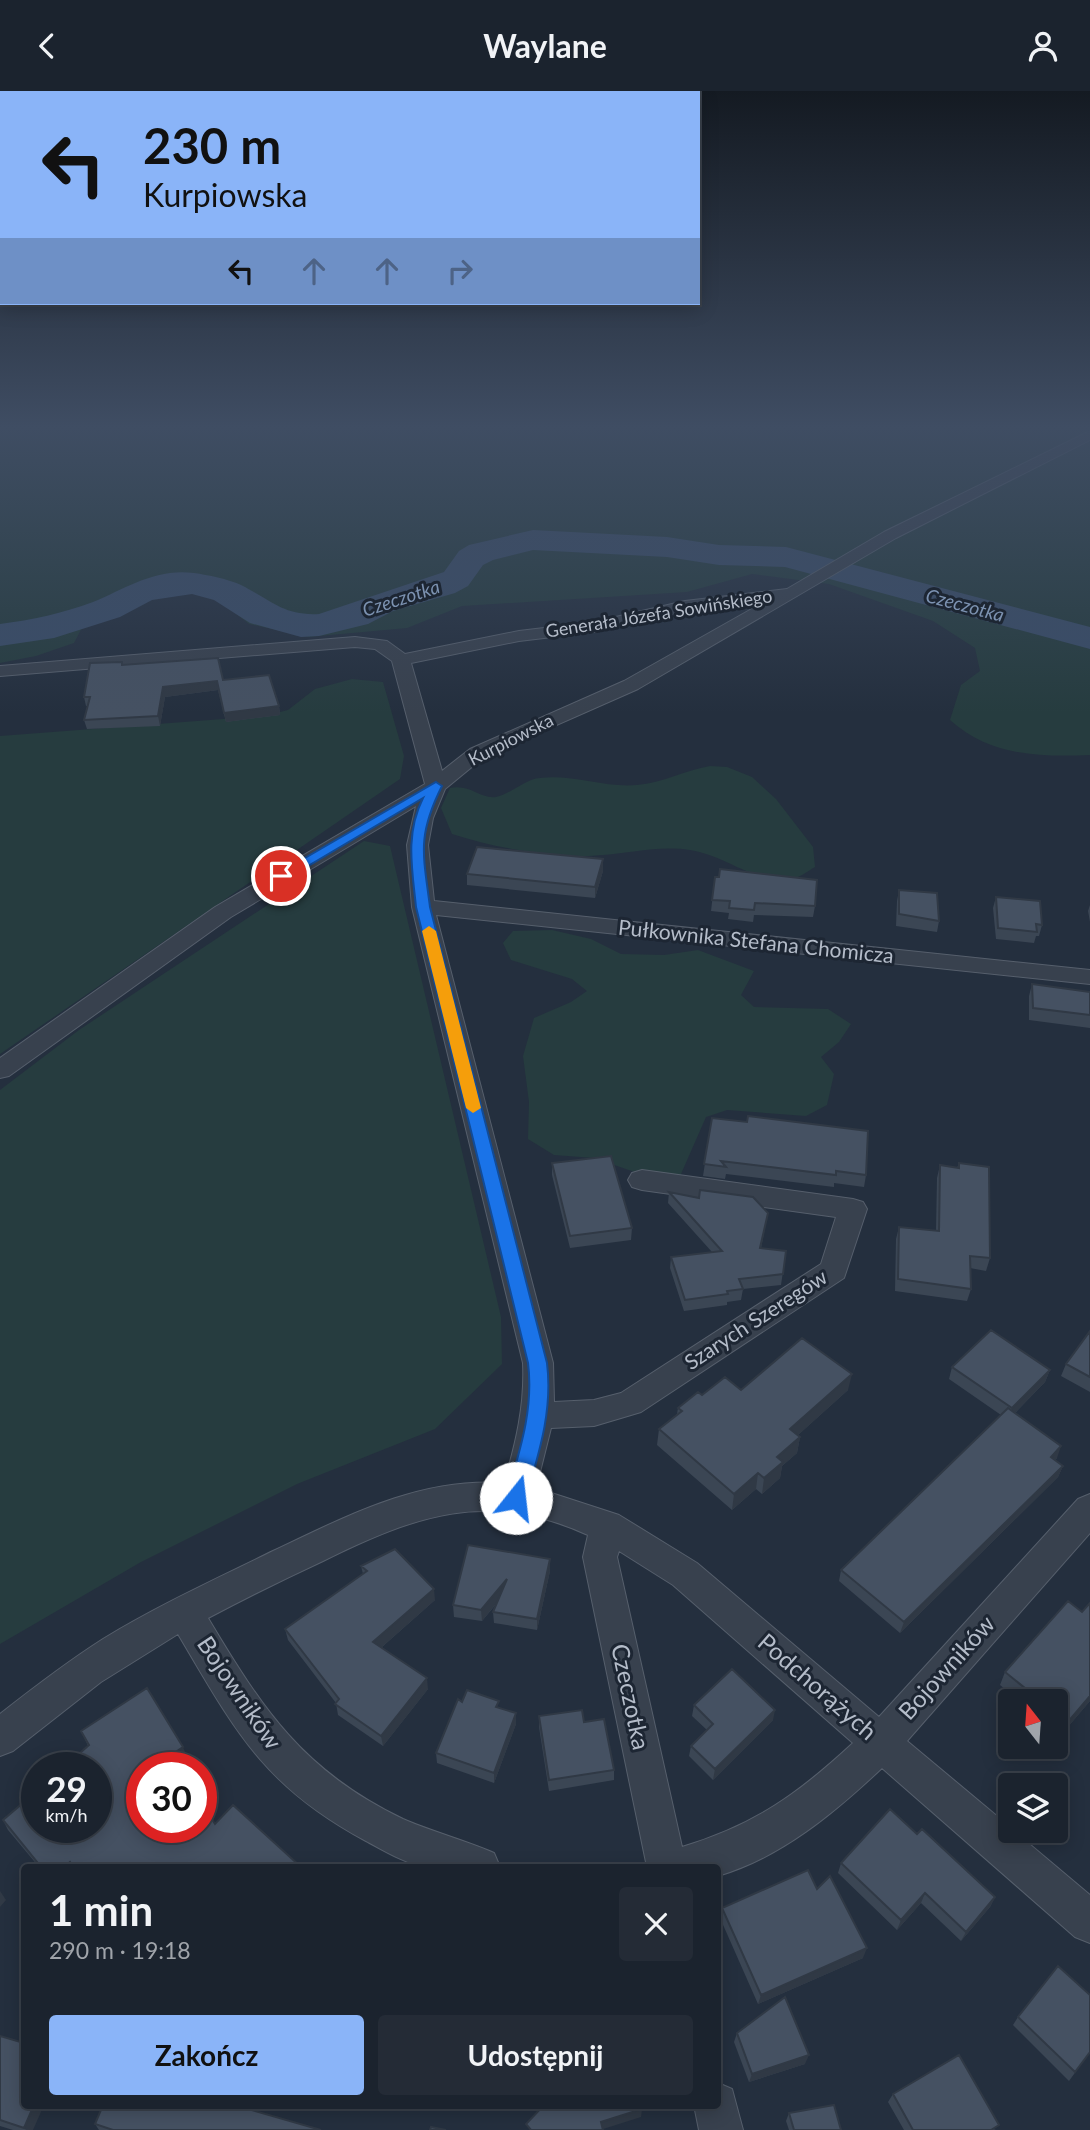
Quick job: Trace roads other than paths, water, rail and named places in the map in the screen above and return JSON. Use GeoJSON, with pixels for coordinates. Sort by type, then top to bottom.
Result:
{"type":"FeatureCollection","features":[{"type":"Feature","properties":{"kind":"street","name":"Generała Józefa Sowińskiego"},"geometry":{"type":"LineString","coordinates":[[401,660],[519,635],[594,627],[685,606],[791,594],[916,522]]}},
{"type":"Feature","properties":{"kind":"street","name":"Kurpiowska"},"geometry":{"type":"LineString","coordinates":[[0,1070],[223,912],[436,786],[477,753],[631,685],[791,594]]}},
{"type":"Feature","properties":{"kind":"street"},"geometry":{"type":"LineString","coordinates":[[0,671],[355,642],[370,642],[394,649],[401,660],[436,786],[422,814],[416,843],[423,907],[538,1363],[541,1387],[539,1416],[516,1498]]}},
{"type":"Feature","properties":{"kind":"street","name":"Pułkownika Stefana Chomicza"},"geometry":{"type":"LineString","coordinates":[[423,907],[1090,977]]}},
{"type":"Feature","properties":{"kind":"street","name":"Szarych Szeregów"},"geometry":{"type":"LineString","coordinates":[[539,1416],[614,1409],[652,1389],[834,1270],[853,1209],[642,1181]]}},
{"type":"Feature","properties":{"kind":"street","name":"Podchorążych"},"geometry":{"type":"LineString","coordinates":[[0,1738],[119,1650],[221,1593],[408,1507],[456,1497],[516,1498],[554,1507],[607,1526],[652,1551],[685,1574],[1090,1922]]}},
{"type":"Feature","properties":{"kind":"street","name":"Bojowników"},"geometry":{"type":"LineString","coordinates":[[690,1864],[742,1847],[784,1825],[818,1802],[881,1741],[1090,1509]]}},
{"type":"Feature","properties":{"kind":"street","name":"Czeczotka"},"geometry":{"type":"LineString","coordinates":[[607,1526],[600,1557],[666,1864]]}},
{"type":"Feature","properties":{"kind":"street","name":"Bojowników"},"geometry":{"type":"LineString","coordinates":[[185,1613],[257,1730],[300,1774],[370,1825],[434,1854],[469,1864]]}},
{"type":"Feature","properties":{"kind":"street"},"geometry":{"type":"LineString","coordinates":[[717,2109],[721,2130]]}},
{"type":"Feature","properties":{"kind":"waterway","name":"Czeczotka"},"geometry":{"type":"LineString","coordinates":[[0,635],[41,630],[107,609],[139,592],[158,586],[193,583],[227,592],[263,615],[301,626],[319,625],[355,616],[380,603],[442,585],[456,579],[471,558],[481,552],[533,540],[667,547],[719,555],[786,557],[1090,638]]}}]}
